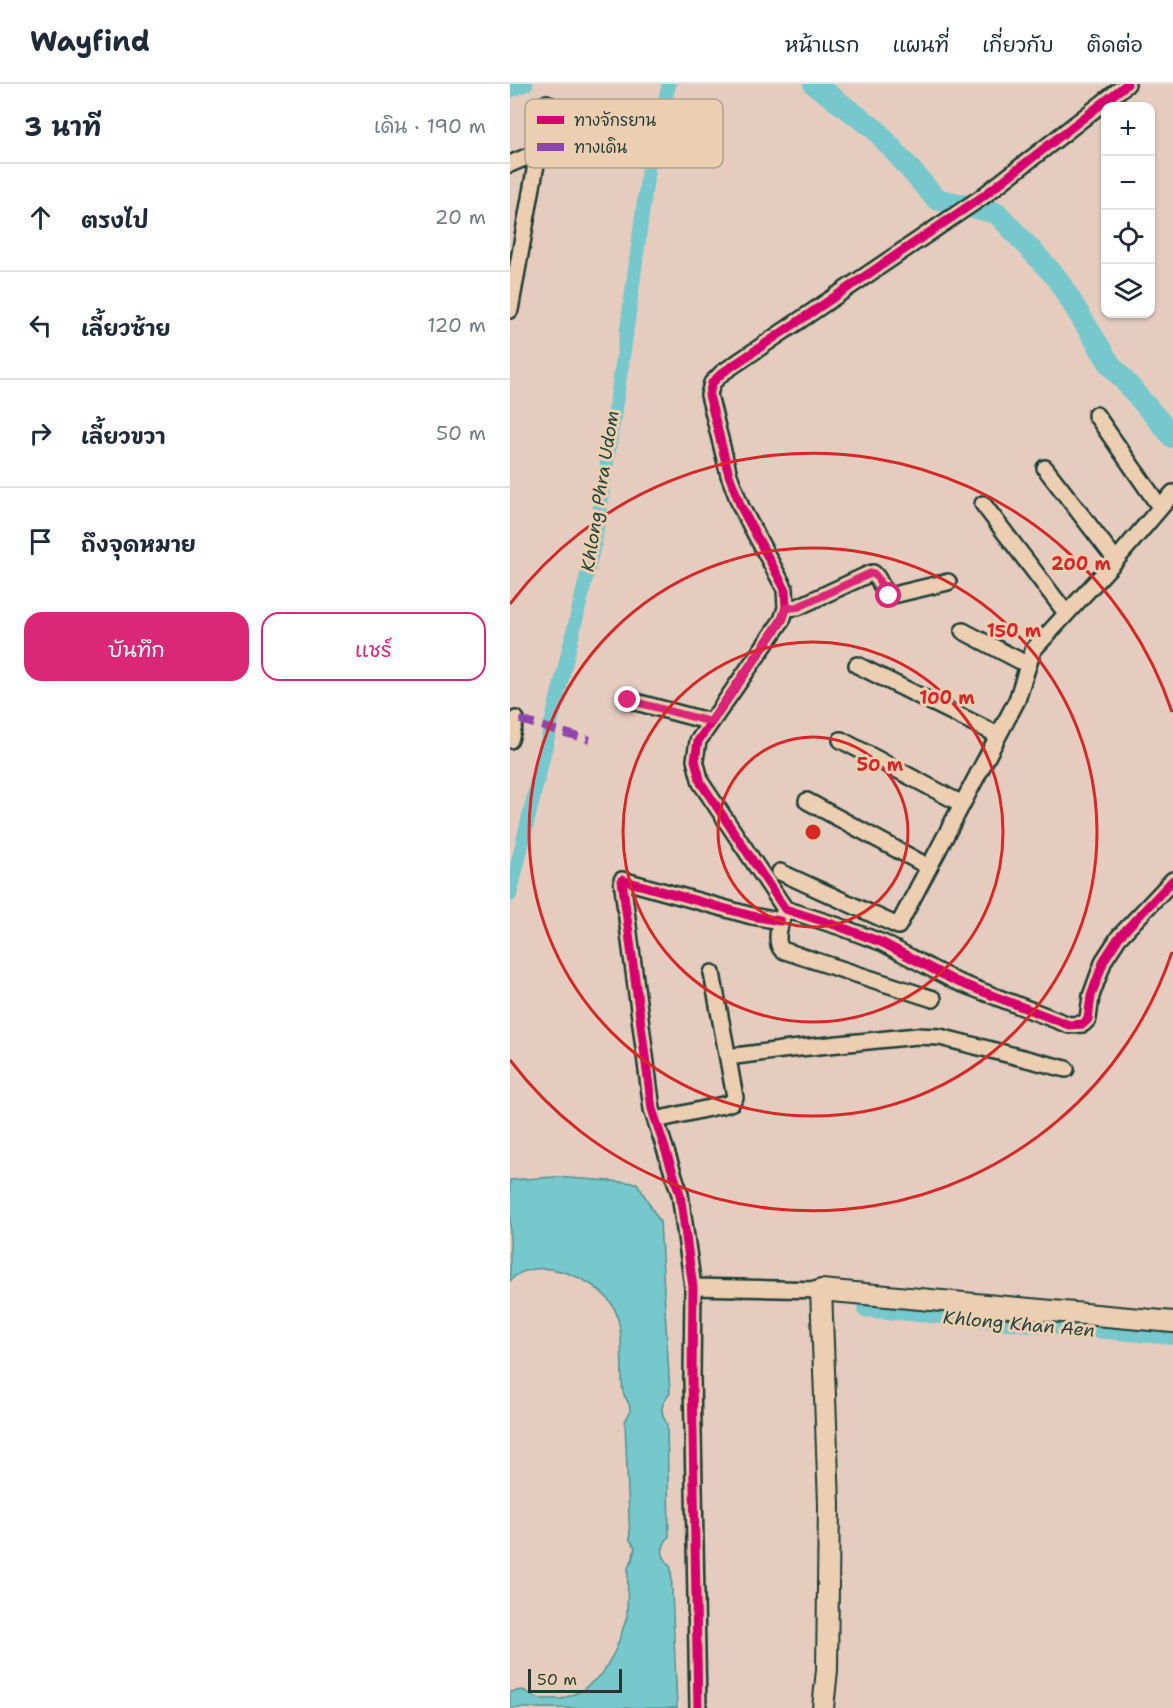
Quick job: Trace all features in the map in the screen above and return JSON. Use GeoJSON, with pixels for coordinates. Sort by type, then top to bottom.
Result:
{"type":"FeatureCollection","features":[{"type":"Feature","properties":{"kind":"street"},"geometry":{"type":"LineString","coordinates":[[933,999],[782,950],[778,945],[782,915],[701,783],[695,757],[698,741],[782,620],[786,608],[785,589],[741,507],[729,475],[709,395],[712,383],[722,373],[982,197],[1127,84]]}},
{"type":"Feature","properties":{"kind":"street"},"geometry":{"type":"LineString","coordinates":[[510,164],[525,158]]}},
{"type":"Feature","properties":{"kind":"street"},"geometry":{"type":"LineString","coordinates":[[510,310],[535,168]]}},
{"type":"Feature","properties":{"kind":"street"},"geometry":{"type":"LineString","coordinates":[[1096,415],[1160,507]]}},
{"type":"Feature","properties":{"kind":"street"},"geometry":{"type":"LineString","coordinates":[[1045,468],[1116,560]]}},
{"type":"Feature","properties":{"kind":"street"},"geometry":{"type":"LineString","coordinates":[[780,872],[898,926],[1017,700],[1033,650],[1116,560],[1172,494]]}},
{"type":"Feature","properties":{"kind":"street"},"geometry":{"type":"LineString","coordinates":[[983,504],[1066,614]]}},
{"type":"Feature","properties":{"kind":"street"},"geometry":{"type":"LineString","coordinates":[[786,608],[798,607],[873,573],[889,596],[948,582]]}},
{"type":"Feature","properties":{"kind":"street"},"geometry":{"type":"LineString","coordinates":[[963,631],[1028,665]]}},
{"type":"Feature","properties":{"kind":"street"},"geometry":{"type":"LineString","coordinates":[[857,665],[998,735]]}},
{"type":"Feature","properties":{"kind":"street"},"geometry":{"type":"LineString","coordinates":[[628,700],[711,722]]}},
{"type":"Feature","properties":{"kind":"street"},"geometry":{"type":"LineString","coordinates":[[510,740],[516,719]]}},
{"type":"Feature","properties":{"kind":"street"},"geometry":{"type":"LineString","coordinates":[[841,740],[962,804]]}},
{"type":"Feature","properties":{"kind":"street"},"geometry":{"type":"LineString","coordinates":[[807,801],[929,867]]}},
{"type":"Feature","properties":{"kind":"street"},"geometry":{"type":"LineString","coordinates":[[698,1708],[692,1377],[693,1287],[680,1194],[652,1108],[622,880],[752,916],[782,915],[838,926],[883,943],[955,981],[1069,1026],[1077,1026],[1088,1019],[1091,996],[1104,960],[1119,937],[1173,880]]}},
{"type":"Feature","properties":{"kind":"street"},"geometry":{"type":"LineString","coordinates":[[657,1120],[732,1102],[735,1097],[712,973]]}},
{"type":"Feature","properties":{"kind":"street"},"geometry":{"type":"LineString","coordinates":[[728,1057],[916,1036],[940,1037],[1065,1070]]}},
{"type":"Feature","properties":{"kind":"street"},"geometry":{"type":"LineString","coordinates":[[693,1287],[821,1290],[1173,1322]]}},
{"type":"Feature","properties":{"kind":"street"},"geometry":{"type":"LineString","coordinates":[[821,1290],[829,1504],[827,1670],[823,1708]]}},
{"type":"Feature","properties":{"kind":"water"},"geometry":{"type":"Polygon","coordinates":[[[555,1177],[637,1183],[660,1222],[670,1393],[662,1408],[667,1424],[669,1536],[662,1552],[671,1568],[677,1708],[510,1708],[510,1692],[523,1690],[539,1699],[562,1699],[581,1691],[602,1674],[616,1649],[627,1617],[628,1568],[635,1547],[630,1540],[625,1422],[630,1409],[623,1390],[620,1333],[615,1310],[608,1299],[596,1288],[567,1273],[550,1269],[535,1269],[521,1273],[510,1281],[510,1180],[555,1177]]]}},
{"type":"Feature","properties":{"kind":"waterway"},"geometry":{"type":"LineString","coordinates":[[510,91],[526,84]]}},
{"type":"Feature","properties":{"kind":"waterway","name":"Khlong Phra Udom"},"geometry":{"type":"LineString","coordinates":[[665,99],[669,84]]}},
{"type":"Feature","properties":{"kind":"waterway"},"geometry":{"type":"LineString","coordinates":[[814,84],[876,130],[936,199],[997,213],[1056,277],[1110,364],[1173,437]]}},
{"type":"Feature","properties":{"kind":"waterway","name":"Khlong Phra Udom"},"geometry":{"type":"LineString","coordinates":[[510,895],[595,541],[625,344],[648,168]]}},
{"type":"Feature","properties":{"kind":"waterway","name":"Khlong Khan Aen"},"geometry":{"type":"LineString","coordinates":[[864,1310],[1173,1338]]}},
{"type":"Feature","properties":{"kind":"marked path"},"geometry":{"type":"LineString","coordinates":[[520,720],[590,740]]}},
{"type":"Feature","properties":{"kind":"cycle path"},"geometry":{"type":"LineString","coordinates":[[1127,84],[982,197],[722,373],[712,383],[709,395],[729,475],[741,507],[785,589],[786,608],[782,620],[698,741],[695,760],[701,783],[785,909],[883,943],[955,981],[1069,1025],[1083,1024],[1088,1019],[1091,996],[1104,960],[1119,937],[1173,880]]}},
{"type":"Feature","properties":{"kind":"cycle path"},"geometry":{"type":"LineString","coordinates":[[698,1708],[692,1377],[693,1287],[680,1194],[652,1109],[622,880],[752,916],[780,921]]}},
{"type":"Feature","properties":{"kind":"route"},"geometry":{"type":"LineString","coordinates":[[628,700],[711,722],[782,620],[786,608],[798,607],[873,573],[889,596]]}}]}
